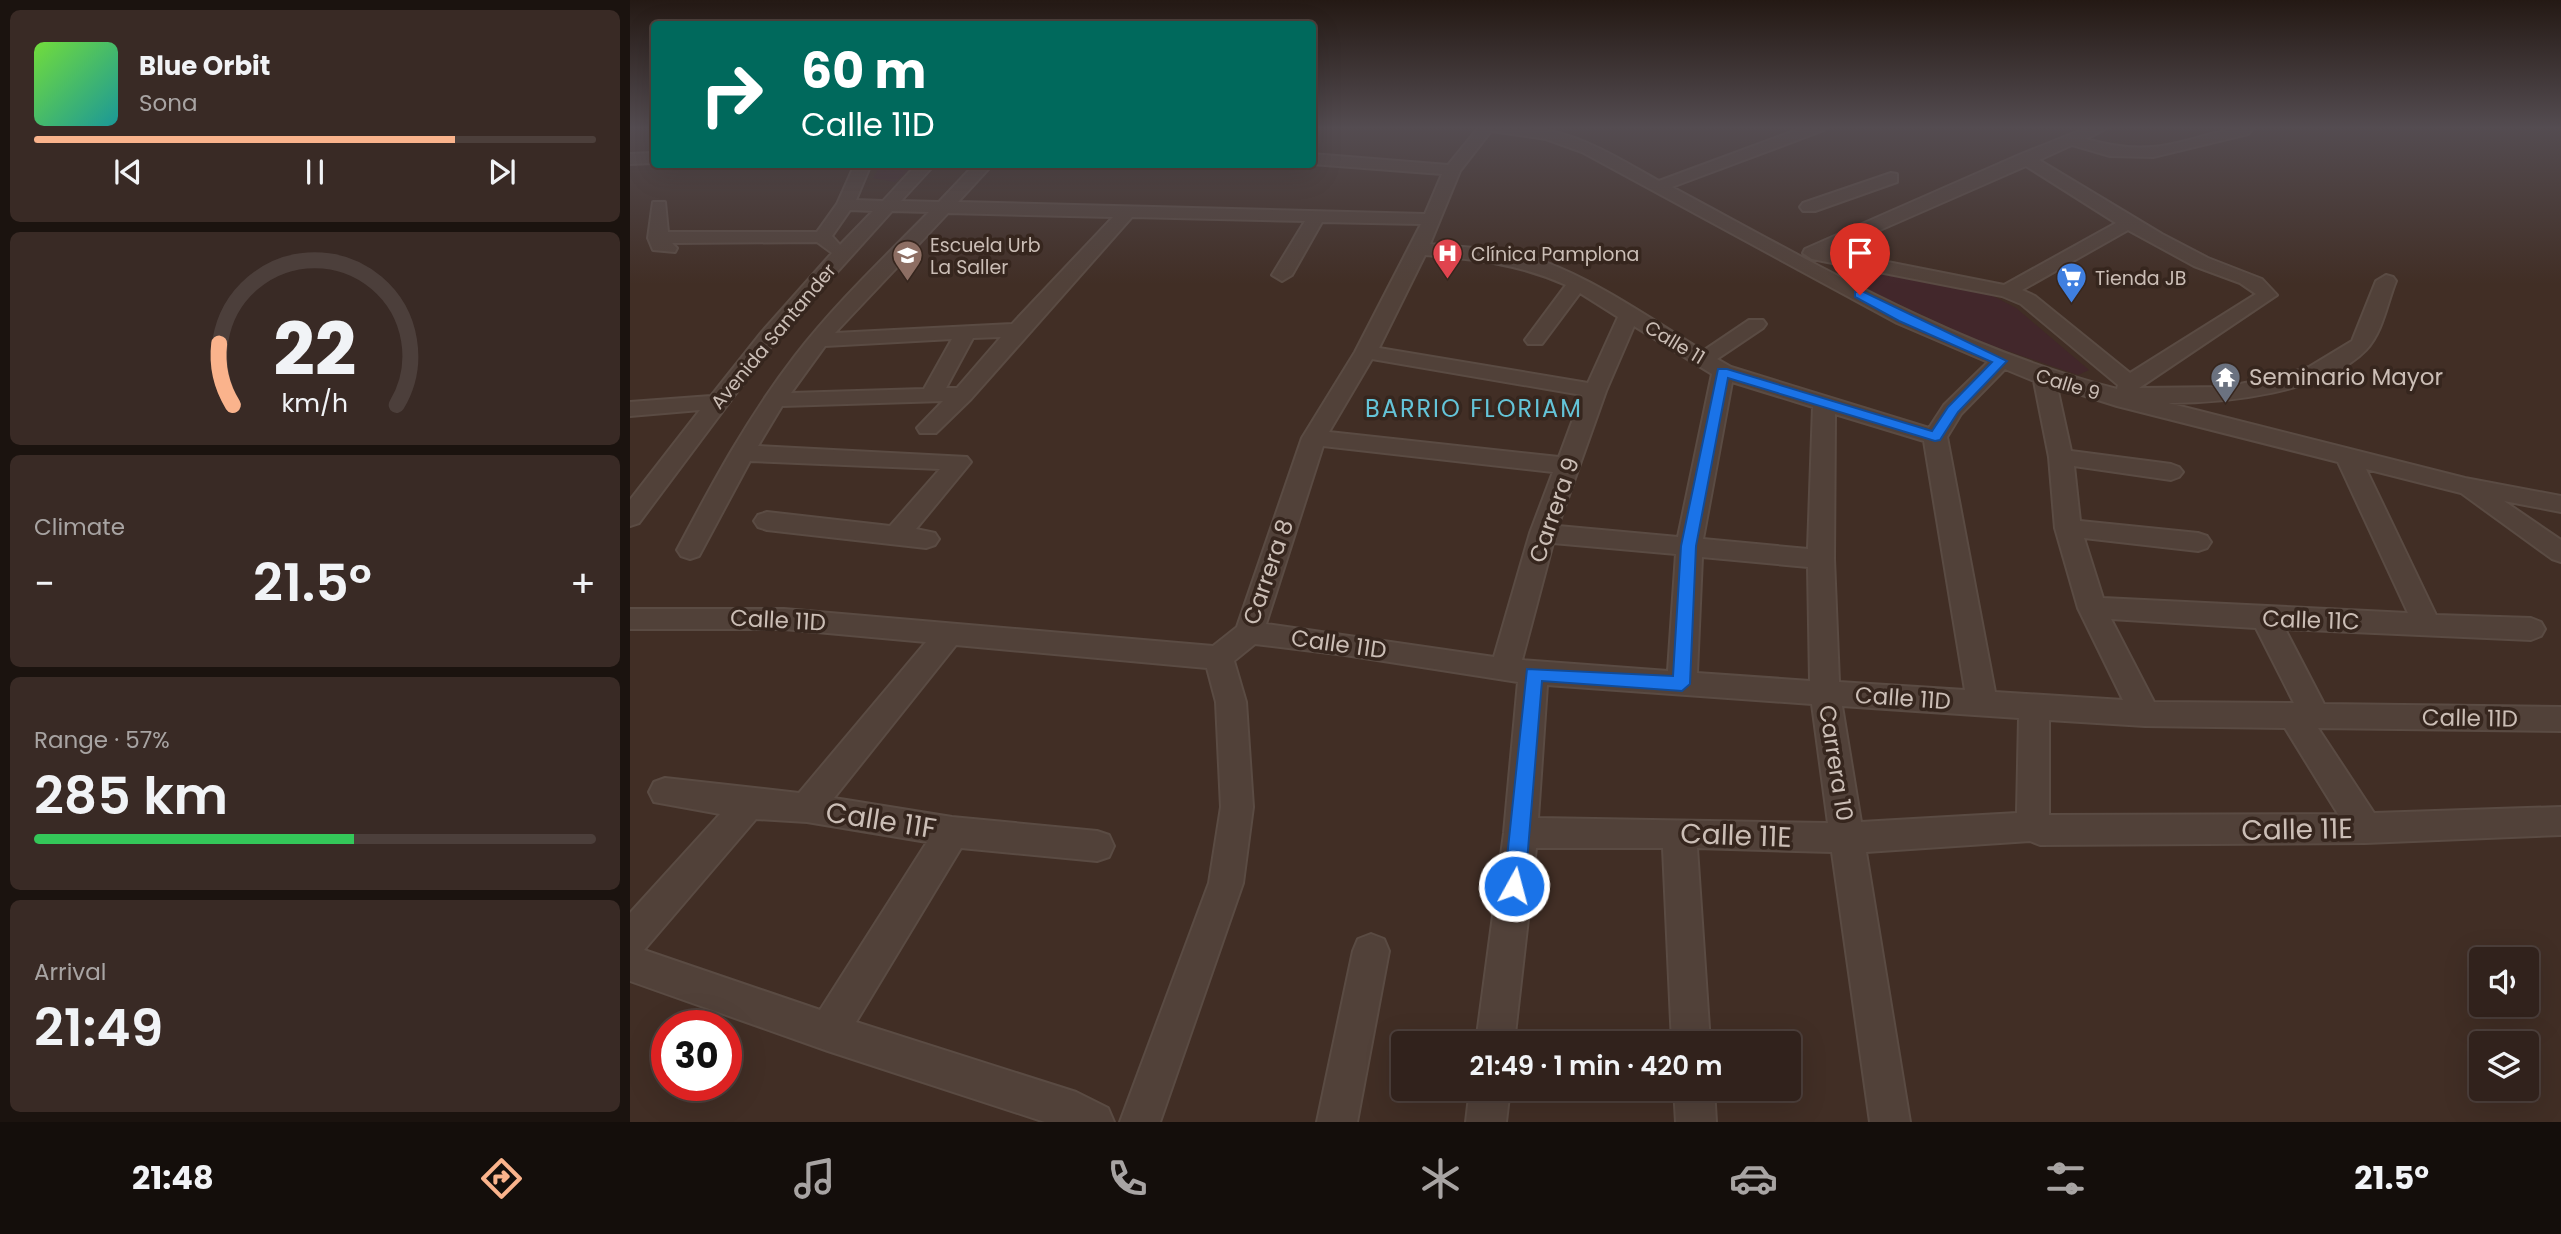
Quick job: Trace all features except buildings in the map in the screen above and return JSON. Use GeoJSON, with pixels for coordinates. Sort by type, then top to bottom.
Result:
{"type":"FeatureCollection","features":[{"type":"Feature","properties":{"kind":"street"},"geometry":{"type":"LineString","coordinates":[[822,237],[845,205],[856,179]]}},
{"type":"Feature","properties":{"kind":"street","name":"Avenida Santander"},"geometry":{"type":"LineString","coordinates":[[630,517],[768,337],[844,253],[891,208],[914,179]]}},
{"type":"Feature","properties":{"kind":"street"},"geometry":{"type":"LineString","coordinates":[[690,550],[741,453],[775,400],[819,340],[936,208],[968,179]]}},
{"type":"Feature","properties":{"kind":"street","name":"Carrera 8"},"geometry":{"type":"LineString","coordinates":[[1219,658],[1249,633],[1314,438],[1366,352],[1419,249],[1448,179]]}},
{"type":"Feature","properties":{"kind":"street","name":"Calle 9"},"geometry":{"type":"LineString","coordinates":[[1647,179],[1904,319],[2044,377],[2127,391],[2348,457],[2465,486],[2561,504]]}},
{"type":"Feature","properties":{"kind":"street"},"geometry":{"type":"LineString","coordinates":[[1660,186],[1678,179]]}},
{"type":"Feature","properties":{"kind":"street"},"geometry":{"type":"LineString","coordinates":[[1865,229],[1809,207],[1887,179]]}},
{"type":"Feature","properties":{"kind":"street"},"geometry":{"type":"LineString","coordinates":[[1793,259],[1813,253],[1977,179]]}},
{"type":"Feature","properties":{"kind":"street"},"geometry":{"type":"LineString","coordinates":[[2059,179],[2136,227],[2203,263],[2257,285],[2267,295],[2127,391]]}},
{"type":"Feature","properties":{"kind":"street"},"geometry":{"type":"LineString","coordinates":[[845,205],[1430,219]]}},
{"type":"Feature","properties":{"kind":"street"},"geometry":{"type":"LineString","coordinates":[[659,206],[657,238],[659,246],[667,249],[774,238],[822,237]]}},
{"type":"Feature","properties":{"kind":"street"},"geometry":{"type":"LineString","coordinates":[[928,428],[963,394],[1127,212]]}},
{"type":"Feature","properties":{"kind":"street"},"geometry":{"type":"LineString","coordinates":[[1282,275],[1316,217]]}},
{"type":"Feature","properties":{"kind":"street"},"geometry":{"type":"LineString","coordinates":[[2007,291],[2136,227]]}},
{"type":"Feature","properties":{"kind":"street"},"geometry":{"type":"LineString","coordinates":[[2028,300],[2136,227]]}},
{"type":"Feature","properties":{"kind":"street"},"geometry":{"type":"LineString","coordinates":[[822,237],[828,246],[844,253]]}},
{"type":"Feature","properties":{"kind":"street","name":"Calle 11"},"geometry":{"type":"LineString","coordinates":[[1419,249],[1494,256],[1534,264],[1577,283],[1714,365],[1935,437]]}},
{"type":"Feature","properties":{"kind":"street"},"geometry":{"type":"LineString","coordinates":[[1813,253],[2007,291],[2028,300],[2127,391],[2154,395],[2205,396],[2279,384],[2316,373],[2360,344],[2386,281]]}},
{"type":"Feature","properties":{"kind":"street"},"geometry":{"type":"LineString","coordinates":[[1535,340],[1577,283]]}},
{"type":"Feature","properties":{"kind":"street","name":"Carrera 9"},"geometry":{"type":"LineString","coordinates":[[1496,1031],[1521,833],[1519,672],[1543,533],[1570,466],[1595,391],[1629,315]]}},
{"type":"Feature","properties":{"kind":"street"},"geometry":{"type":"LineString","coordinates":[[1682,684],[1689,546],[1714,365],[1756,324]]}},
{"type":"Feature","properties":{"kind":"street"},"geometry":{"type":"LineString","coordinates":[[819,340],[1018,330]]}},
{"type":"Feature","properties":{"kind":"street"},"geometry":{"type":"LineString","coordinates":[[932,394],[965,334]]}},
{"type":"Feature","properties":{"kind":"street"},"geometry":{"type":"LineString","coordinates":[[1366,352],[1595,391]]}},
{"type":"Feature","properties":{"kind":"street"},"geometry":{"type":"LineString","coordinates":[[1982,703],[1935,437],[1952,410],[2001,361]]}},
{"type":"Feature","properties":{"kind":"street"},"geometry":{"type":"LineString","coordinates":[[2044,377],[2061,457],[2068,527],[2092,608],[2145,714]]}},
{"type":"Feature","properties":{"kind":"street"},"geometry":{"type":"LineString","coordinates":[[775,400],[963,394]]}},
{"type":"Feature","properties":{"kind":"street"},"geometry":{"type":"LineString","coordinates":[[630,409],[718,402]]}},
{"type":"Feature","properties":{"kind":"street","name":"Carrera 10"},"geometry":{"type":"LineString","coordinates":[[1824,402],[1821,559],[1825,693],[1890,1122]]}},
{"type":"Feature","properties":{"kind":"street"},"geometry":{"type":"LineString","coordinates":[[1314,438],[1570,466]]}},
{"type":"Feature","properties":{"kind":"street"},"geometry":{"type":"LineString","coordinates":[[741,453],[959,463],[897,535]]}},
{"type":"Feature","properties":{"kind":"street"},"geometry":{"type":"LineString","coordinates":[[2061,457],[2171,472]]}},
{"type":"Feature","properties":{"kind":"street"},"geometry":{"type":"LineString","coordinates":[[2348,457],[2427,624]]}},
{"type":"Feature","properties":{"kind":"street"},"geometry":{"type":"LineString","coordinates":[[2465,486],[2561,553]]}},
{"type":"Feature","properties":{"kind":"street"},"geometry":{"type":"LineString","coordinates":[[767,521],[926,539]]}},
{"type":"Feature","properties":{"kind":"street"},"geometry":{"type":"LineString","coordinates":[[2068,527],[2197,542]]}},
{"type":"Feature","properties":{"kind":"street"},"geometry":{"type":"LineString","coordinates":[[1543,533],[1821,559]]}},
{"type":"Feature","properties":{"kind":"street","name":"Calle 11C"},"geometry":{"type":"LineString","coordinates":[[2092,608],[2531,629]]}},
{"type":"Feature","properties":{"kind":"street","name":"Calle 11D"},"geometry":{"type":"LineString","coordinates":[[630,619],[771,618],[1219,658]]}},
{"type":"Feature","properties":{"kind":"street"},"geometry":{"type":"LineString","coordinates":[[2265,618],[2304,715],[2365,828]]}},
{"type":"Feature","properties":{"kind":"street"},"geometry":{"type":"LineString","coordinates":[[807,808],[951,632]]}},
{"type":"Feature","properties":{"kind":"street","name":"Calle 11D"},"geometry":{"type":"LineString","coordinates":[[1249,633],[1345,644],[1519,672],[1682,684],[2145,714],[2561,719]]}},
{"type":"Feature","properties":{"kind":"street"},"geometry":{"type":"LineString","coordinates":[[1140,1122],[1226,883],[1237,807],[1231,702],[1219,658]]}},
{"type":"Feature","properties":{"kind":"street"},"geometry":{"type":"LineString","coordinates":[[2034,706],[2034,824]]}},
{"type":"Feature","properties":{"kind":"street","name":"Calle 11F"},"geometry":{"type":"LineString","coordinates":[[665,792],[749,804],[807,808],[952,832],[1097,846]]}},
{"type":"Feature","properties":{"kind":"street"},"geometry":{"type":"LineString","coordinates":[[630,939],[749,804]]}},
{"type":"Feature","properties":{"kind":"street","name":"Calle 11E"},"geometry":{"type":"LineString","coordinates":[[1521,833],[1679,833],[1848,838],[2034,824],[2040,830],[2052,831],[2365,828],[2561,821]]}},
{"type":"Feature","properties":{"kind":"street"},"geometry":{"type":"LineString","coordinates":[[828,1032],[952,832]]}},
{"type":"Feature","properties":{"kind":"street"},"geometry":{"type":"LineString","coordinates":[[1679,833],[1690,1031]]}},
{"type":"Feature","properties":{"kind":"street"},"geometry":{"type":"LineString","coordinates":[[1337,1122],[1371,951]]}},
{"type":"Feature","properties":{"kind":"street"},"geometry":{"type":"LineString","coordinates":[[630,963],[828,1032],[1076,1112],[1094,1122]]}},
{"type":"Feature","properties":{"kind":"street"},"geometry":{"type":"LineString","coordinates":[[1486,1122],[1488,1101]]}},
{"type":"Feature","properties":{"kind":"street"},"geometry":{"type":"LineString","coordinates":[[1695,1101],[1696,1122]]}},
{"type":"Feature","properties":{"kind":"shaded area"},"geometry":{"type":"Polygon","coordinates":[[[1860,266],[1980,289],[2016,308],[2089,370],[2078,375],[1979,341],[1837,276],[1860,266]]]}},
{"type":"Feature","properties":{"kind":"place","name":"Clínica Pamplona"},"geometry":{"type":"Point","coordinates":[1448,281]}},
{"type":"Feature","properties":{"kind":"place","name":"Escuela Urb La Saller"},"geometry":{"type":"Point","coordinates":[907,283]}},
{"type":"Feature","properties":{"kind":"place","name":"Tienda JB"},"geometry":{"type":"Point","coordinates":[2072,305]}},
{"type":"Feature","properties":{"kind":"place","name":"Seminario Mayor"},"geometry":{"type":"Point","coordinates":[2226,404]}},
{"type":"Feature","properties":{"kind":"district","name":"BARRIO FLORIAM"},"geometry":{"type":"Point","coordinates":[1474,409]}},
{"type":"Feature","properties":{"kind":"route"},"geometry":{"type":"LineString","coordinates":[[1514,886],[1534,673],[1682,684],[1689,546],[1723,372],[1935,437],[1952,410],[2001,361],[1904,319],[1860,295]]}}]}
